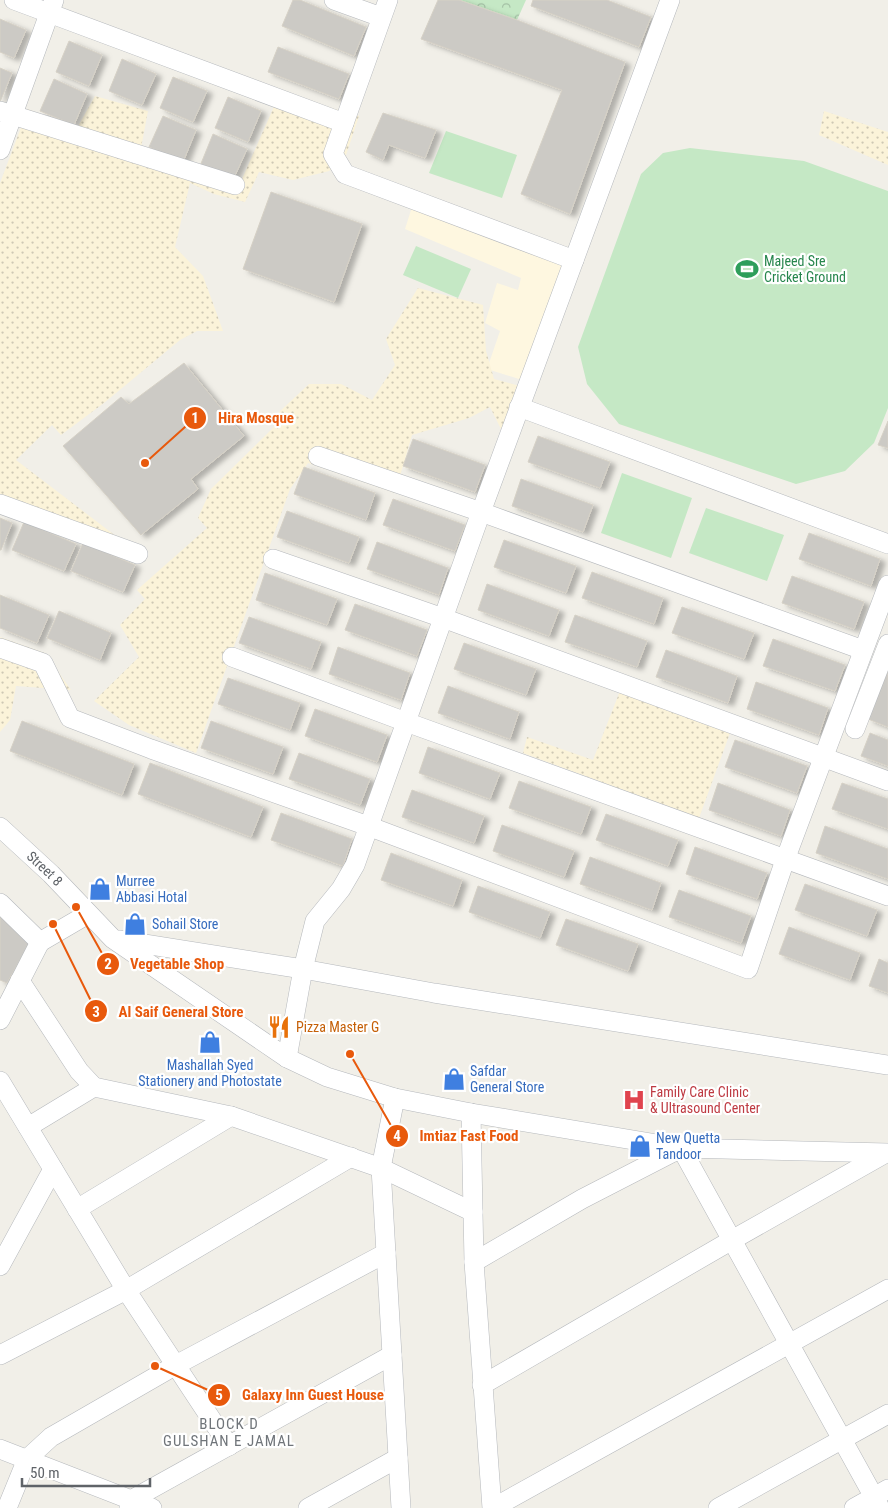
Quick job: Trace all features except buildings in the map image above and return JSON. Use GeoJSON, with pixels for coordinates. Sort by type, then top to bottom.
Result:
{"type":"FeatureCollection","features":[{"type":"Feature","properties":{"kind":"street"},"geometry":{"type":"LineString","coordinates":[[14,0],[52,6],[344,123]]}},
{"type":"Feature","properties":{"kind":"street"},"geometry":{"type":"LineString","coordinates":[[334,0],[384,9],[333,154],[345,174],[574,260]]}},
{"type":"Feature","properties":{"kind":"street"},"geometry":{"type":"LineString","coordinates":[[287,1058],[303,969],[316,921],[341,889],[355,865],[666,1]]}},
{"type":"Feature","properties":{"kind":"street"},"geometry":{"type":"LineString","coordinates":[[0,150],[6,113],[52,6]]}},
{"type":"Feature","properties":{"kind":"street"},"geometry":{"type":"LineString","coordinates":[[6,113],[235,185]]}},
{"type":"Feature","properties":{"kind":"street"},"geometry":{"type":"LineString","coordinates":[[520,407],[888,544]]}},
{"type":"Feature","properties":{"kind":"street"},"geometry":{"type":"LineString","coordinates":[[318,456],[481,512],[863,650]]}},
{"type":"Feature","properties":{"kind":"street"},"geometry":{"type":"LineString","coordinates":[[0,504],[138,554]]}},
{"type":"Feature","properties":{"kind":"street"},"geometry":{"type":"LineString","coordinates":[[273,559],[443,618],[888,781]]}},
{"type":"Feature","properties":{"kind":"street"},"geometry":{"type":"LineString","coordinates":[[0,648],[43,662],[70,718],[151,749],[368,826],[748,969],[785,860],[888,584]]}},
{"type":"Feature","properties":{"kind":"street"},"geometry":{"type":"LineString","coordinates":[[855,729],[888,644]]}},
{"type":"Feature","properties":{"kind":"street"},"geometry":{"type":"LineString","coordinates":[[232,657],[406,722],[888,896]]}},
{"type":"Feature","properties":{"kind":"street","name":"Street 8"},"geometry":{"type":"LineString","coordinates":[[0,827],[51,874],[113,939],[287,1058],[327,1077],[395,1098],[471,1113],[681,1148],[886,1153]]}},
{"type":"Feature","properties":{"kind":"street"},"geometry":{"type":"LineString","coordinates":[[0,903],[40,942]]}},
{"type":"Feature","properties":{"kind":"street"},"geometry":{"type":"LineString","coordinates":[[0,1020],[40,942],[88,914]]}},
{"type":"Feature","properties":{"kind":"street"},"geometry":{"type":"LineString","coordinates":[[113,939],[888,1065]]}},
{"type":"Feature","properties":{"kind":"street"},"geometry":{"type":"LineString","coordinates":[[20,981],[80,1071],[94,1087],[232,1116],[381,1168],[473,1212]]}},
{"type":"Feature","properties":{"kind":"street"},"geometry":{"type":"LineString","coordinates":[[0,1081],[126,1290],[229,1446]]}},
{"type":"Feature","properties":{"kind":"street"},"geometry":{"type":"LineString","coordinates":[[28,1127],[94,1087]]}},
{"type":"Feature","properties":{"kind":"street"},"geometry":{"type":"LineString","coordinates":[[395,1098],[381,1168],[401,1508]]}},
{"type":"Feature","properties":{"kind":"street"},"geometry":{"type":"LineString","coordinates":[[471,1113],[474,1262],[492,1508],[888,1289]]}},
{"type":"Feature","properties":{"kind":"street"},"geometry":{"type":"LineString","coordinates":[[77,1209],[232,1116]]}},
{"type":"Feature","properties":{"kind":"street"},"geometry":{"type":"LineString","coordinates":[[474,1262],[582,1199],[681,1148],[842,1440],[881,1498],[854,1508]]}},
{"type":"Feature","properties":{"kind":"street"},"geometry":{"type":"LineString","coordinates":[[482,1385],[886,1153]]}},
{"type":"Feature","properties":{"kind":"street"},"geometry":{"type":"LineString","coordinates":[[0,1355],[126,1290],[351,1157]]}},
{"type":"Feature","properties":{"kind":"street"},"geometry":{"type":"LineString","coordinates":[[0,1266],[53,1169]]}},
{"type":"Feature","properties":{"kind":"street"},"geometry":{"type":"LineString","coordinates":[[7,1508],[26,1459],[51,1437],[176,1365],[386,1253]]}},
{"type":"Feature","properties":{"kind":"street"},"geometry":{"type":"LineString","coordinates":[[130,1504],[392,1355]]}},
{"type":"Feature","properties":{"kind":"street"},"geometry":{"type":"LineString","coordinates":[[718,1508],[888,1414]]}},
{"type":"Feature","properties":{"kind":"street"},"geometry":{"type":"LineString","coordinates":[[0,1449],[130,1504],[152,1508]]}},
{"type":"Feature","properties":{"kind":"street"},"geometry":{"type":"LineString","coordinates":[[308,1508],[398,1458]]}},
{"type":"Feature","properties":{"kind":"shaded area"},"geometry":{"type":"Polygon","coordinates":[[[412,207],[565,263],[522,380],[487,369],[500,331],[485,323],[497,283],[518,290],[521,278],[405,229],[412,207]]]}},
{"type":"Feature","properties":{"kind":"green space"},"geometry":{"type":"Polygon","coordinates":[[[459,0],[526,0],[517,20],[459,0]]]}},
{"type":"Feature","properties":{"kind":"green space"},"geometry":{"type":"Polygon","coordinates":[[[446,131],[517,155],[502,198],[429,173],[446,131]]]}},
{"type":"Feature","properties":{"kind":"green space","name":"Majeed Sre Cricket Ground"},"geometry":{"type":"Polygon","coordinates":[[[690,148],[804,161],[888,191],[888,408],[874,443],[845,471],[796,484],[619,424],[587,384],[578,347],[641,174],[663,153],[690,148]]]}},
{"type":"Feature","properties":{"kind":"green space"},"geometry":{"type":"Polygon","coordinates":[[[416,246],[471,269],[458,298],[403,275],[416,246]]]}},
{"type":"Feature","properties":{"kind":"green space"},"geometry":{"type":"Polygon","coordinates":[[[622,473],[692,498],[671,558],[601,533],[622,473]]]}},
{"type":"Feature","properties":{"kind":"green space"},"geometry":{"type":"Polygon","coordinates":[[[706,508],[784,535],[767,581],[689,553],[706,508]]]}},
{"type":"Feature","properties":{"kind":"sand"},"geometry":{"type":"Polygon","coordinates":[[[280,93],[359,116],[345,158],[329,171],[293,180],[259,172],[245,202],[214,194],[190,183],[175,247],[203,276],[223,331],[197,331],[180,340],[104,403],[61,435],[52,425],[16,460],[121,540],[0,496],[0,183],[28,109],[76,130],[95,96],[148,111],[141,148],[242,179],[280,93]]]}},
{"type":"Feature","properties":{"kind":"sand"},"geometry":{"type":"Polygon","coordinates":[[[824,111],[888,132],[888,165],[819,135],[824,111]]]}},
{"type":"Feature","properties":{"kind":"sand"},"geometry":{"type":"Polygon","coordinates":[[[418,288],[483,305],[486,351],[494,379],[520,386],[502,431],[490,407],[469,418],[412,435],[395,493],[308,463],[290,489],[196,753],[129,725],[94,701],[139,657],[120,625],[145,599],[137,590],[207,528],[198,518],[211,489],[273,428],[277,414],[309,384],[341,384],[372,400],[395,365],[386,339],[418,288]]]}},
{"type":"Feature","properties":{"kind":"sand"},"geometry":{"type":"Polygon","coordinates":[[[0,637],[45,653],[71,690],[16,686],[10,720],[0,732],[0,637]]]}},
{"type":"Feature","properties":{"kind":"sand"},"geometry":{"type":"Polygon","coordinates":[[[620,691],[730,733],[699,818],[523,753],[527,737],[593,760],[620,691]]]}},
{"type":"Feature","properties":{"kind":"place","name":"Majeed Sre Cricket Ground"},"geometry":{"type":"Point","coordinates":[747,269]}},
{"type":"Feature","properties":{"kind":"place","name":"Hira Mosque"},"geometry":{"type":"Point","coordinates":[145,463]}},
{"type":"Feature","properties":{"kind":"place","name":"Murree Abbasi Hotal"},"geometry":{"type":"Point","coordinates":[100,889]}},
{"type":"Feature","properties":{"kind":"place","name":"Vegetable Shop"},"geometry":{"type":"Point","coordinates":[76,907]}},
{"type":"Feature","properties":{"kind":"place","name":"Al Saif General Store"},"geometry":{"type":"Point","coordinates":[53,924]}},
{"type":"Feature","properties":{"kind":"place","name":"Sohail Store"},"geometry":{"type":"Point","coordinates":[135,924]}},
{"type":"Feature","properties":{"kind":"place","name":"Pizza Master G"},"geometry":{"type":"Point","coordinates":[279,1027]}},
{"type":"Feature","properties":{"kind":"place","name":"Mashallah Syed Stationery and Photostate"},"geometry":{"type":"Point","coordinates":[210,1042]}},
{"type":"Feature","properties":{"kind":"place","name":"Imtiaz Fast Food"},"geometry":{"type":"Point","coordinates":[350,1054]}},
{"type":"Feature","properties":{"kind":"place","name":"Safdar General Store"},"geometry":{"type":"Point","coordinates":[454,1079]}},
{"type":"Feature","properties":{"kind":"place","name":"Family Care Clinic & Ultrasound Center"},"geometry":{"type":"Point","coordinates":[634,1100]}},
{"type":"Feature","properties":{"kind":"place","name":"New Quetta Tandoor"},"geometry":{"type":"Point","coordinates":[640,1146]}},
{"type":"Feature","properties":{"kind":"place","name":"Galaxy Inn Guest House"},"geometry":{"type":"Point","coordinates":[155,1366]}},
{"type":"Feature","properties":{"kind":"district","name":"BLOCK D GULSHAN E JAMAL"},"geometry":{"type":"Point","coordinates":[229,1432]}}]}
